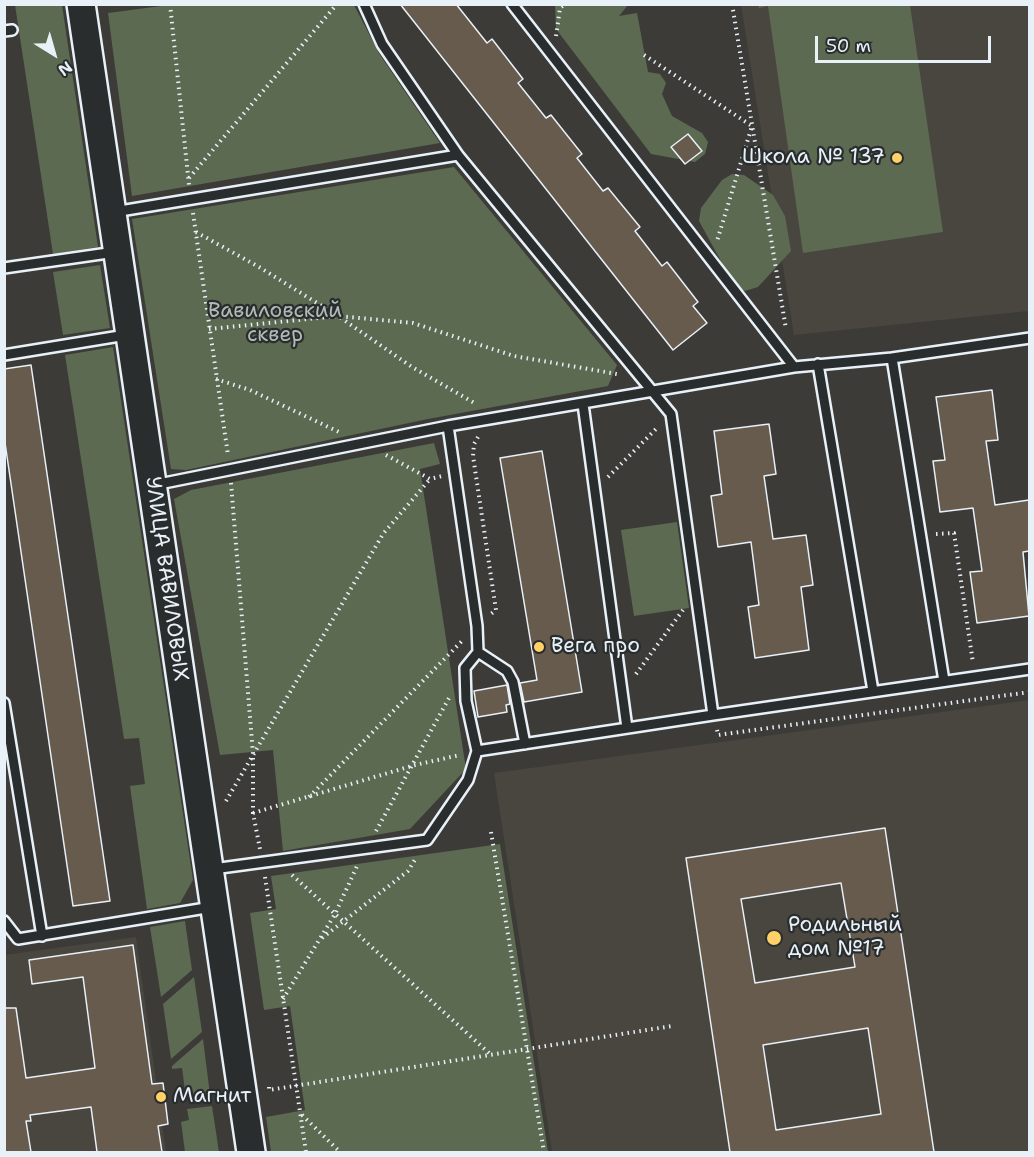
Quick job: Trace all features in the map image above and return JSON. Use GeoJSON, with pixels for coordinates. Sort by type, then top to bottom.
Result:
{"type":"FeatureCollection","features":[{"type":"Feature","properties":{"kind":"street","name":"УЛИЦА ВАВИЛОВЫХ"},"geometry":{"type":"LineString","coordinates":[[83,5],[250,1152]]}},
{"type":"Feature","properties":{"kind":"lane"},"geometry":{"type":"LineString","coordinates":[[364,4],[382,44],[458,155],[656,392],[671,414],[713,715]]}},
{"type":"Feature","properties":{"kind":"lane"},"geometry":{"type":"LineString","coordinates":[[512,4],[794,367]]}},
{"type":"Feature","properties":{"kind":"lane"},"geometry":{"type":"LineString","coordinates":[[112,212],[191,201],[458,155]]}},
{"type":"Feature","properties":{"kind":"lane"},"geometry":{"type":"LineString","coordinates":[[4,268],[118,251]]}},
{"type":"Feature","properties":{"kind":"lane"},"geometry":{"type":"LineString","coordinates":[[4,355],[130,334]]}},
{"type":"Feature","properties":{"kind":"lane"},"geometry":{"type":"LineString","coordinates":[[152,485],[448,426],[794,367],[892,358],[1029,338]]}},
{"type":"Feature","properties":{"kind":"lane"},"geometry":{"type":"LineString","coordinates":[[892,358],[944,681]]}},
{"type":"Feature","properties":{"kind":"lane"},"geometry":{"type":"LineString","coordinates":[[818,364],[873,691]]}},
{"type":"Feature","properties":{"kind":"lane"},"geometry":{"type":"LineString","coordinates":[[583,404],[627,728]]}},
{"type":"Feature","properties":{"kind":"lane"},"geometry":{"type":"LineString","coordinates":[[209,870],[427,840],[468,780],[477,751],[466,701],[465,669],[478,652],[477,626],[448,426]]}},
{"type":"Feature","properties":{"kind":"lane"},"geometry":{"type":"LineString","coordinates":[[478,652],[507,671],[513,682],[525,744]]}},
{"type":"Feature","properties":{"kind":"lane"},"geometry":{"type":"LineString","coordinates":[[477,751],[1029,669]]}},
{"type":"Feature","properties":{"kind":"lane"},"geometry":{"type":"LineString","coordinates":[[4,703],[42,936]]}},
{"type":"Feature","properties":{"kind":"lane"},"geometry":{"type":"LineString","coordinates":[[4,921],[18,939],[214,906]]}},
{"type":"Feature","properties":{"kind":"path"},"geometry":{"type":"LineString","coordinates":[[170,4],[191,201],[230,469],[253,753],[253,813],[306,1152]]}},
{"type":"Feature","properties":{"kind":"path"},"geometry":{"type":"LineString","coordinates":[[189,179],[337,4]]}},
{"type":"Feature","properties":{"kind":"path"},"geometry":{"type":"LineString","coordinates":[[553,57],[560,8],[565,4]]}},
{"type":"Feature","properties":{"kind":"path"},"geometry":{"type":"LineString","coordinates":[[732,4],[787,329],[776,344]]}},
{"type":"Feature","properties":{"kind":"path"},"geometry":{"type":"LineString","coordinates":[[644,55],[752,126]]}},
{"type":"Feature","properties":{"kind":"path"},"geometry":{"type":"LineString","coordinates":[[711,262],[752,126]]}},
{"type":"Feature","properties":{"kind":"path"},"geometry":{"type":"LineString","coordinates":[[195,232],[338,316],[412,367],[496,418]]}},
{"type":"Feature","properties":{"kind":"path"},"geometry":{"type":"LineString","coordinates":[[209,329],[338,316],[413,323],[514,356],[644,379]]}},
{"type":"Feature","properties":{"kind":"path"},"geometry":{"type":"LineString","coordinates":[[595,490],[671,414]]}},
{"type":"Feature","properties":{"kind":"path"},"geometry":{"type":"LineString","coordinates":[[309,797],[477,626],[496,610],[473,456],[474,444],[480,435]]}},
{"type":"Feature","properties":{"kind":"path"},"geometry":{"type":"LineString","coordinates":[[225,799],[383,534],[430,479]]}},
{"type":"Feature","properties":{"kind":"path"},"geometry":{"type":"LineString","coordinates":[[921,535],[954,533],[975,677]]}},
{"type":"Feature","properties":{"kind":"path"},"geometry":{"type":"LineString","coordinates":[[622,692],[696,593]]}},
{"type":"Feature","properties":{"kind":"path"},"geometry":{"type":"LineString","coordinates":[[713,715],[718,735],[1029,692]]}},
{"type":"Feature","properties":{"kind":"path"},"geometry":{"type":"LineString","coordinates":[[253,813],[415,765],[477,751]]}},
{"type":"Feature","properties":{"kind":"path"},"geometry":{"type":"LineString","coordinates":[[491,832],[544,1152]]}},
{"type":"Feature","properties":{"kind":"path"},"geometry":{"type":"LineString","coordinates":[[319,940],[408,871],[427,840]]}},
{"type":"Feature","properties":{"kind":"path"},"geometry":{"type":"LineString","coordinates":[[276,861],[489,1054]]}},
{"type":"Feature","properties":{"kind":"path"},"geometry":{"type":"LineString","coordinates":[[269,1090],[672,1026]]}},
{"type":"Feature","properties":{"kind":"path"},"geometry":{"type":"LineString","coordinates":[[300,1114],[340,1152]]}},
{"type":"Feature","properties":{"kind":"shaded area","name":"Школа № 137"},"geometry":{"type":"Polygon","coordinates":[[[741,5],[1029,5],[1029,311],[794,335],[741,5]]]}},
{"type":"Feature","properties":{"kind":"shaded area","name":"Родильный дом №17"},"geometry":{"type":"Polygon","coordinates":[[[1029,700],[1029,1152],[552,1152],[494,773],[1029,700]]]}},
{"type":"Feature","properties":{"kind":"shaded area"},"geometry":{"type":"Polygon","coordinates":[[[136,937],[166,1152],[5,1152],[4,955],[136,937]]]}},
{"type":"Feature","properties":{"kind":"green space"},"geometry":{"type":"Polygon","coordinates":[[[15,5],[62,5],[98,247],[53,254],[15,5]]]}},
{"type":"Feature","properties":{"kind":"green space"},"geometry":{"type":"Polygon","coordinates":[[[169,5],[354,5],[380,55],[440,143],[132,196],[108,13],[169,5]]]}},
{"type":"Feature","properties":{"kind":"green space"},"geometry":{"type":"Polygon","coordinates":[[[555,5],[628,5],[619,16],[637,13],[648,72],[660,74],[666,83],[662,94],[672,116],[702,133],[708,142],[705,154],[695,162],[651,154],[556,29],[555,5]]]}},
{"type":"Feature","properties":{"kind":"green space"},"geometry":{"type":"Polygon","coordinates":[[[758,5],[910,5],[943,232],[803,253],[768,6],[759,8],[758,5]]]}},
{"type":"Feature","properties":{"kind":"green space","name":"Вавиловский сквер"},"geometry":{"type":"Polygon","coordinates":[[[454,167],[617,365],[608,386],[428,419],[186,470],[171,469],[132,219],[454,167]]]}},
{"type":"Feature","properties":{"kind":"green space"},"geometry":{"type":"Polygon","coordinates":[[[732,174],[744,175],[773,195],[785,216],[791,251],[758,287],[745,291],[734,285],[699,221],[701,208],[722,180],[732,174]]]}},
{"type":"Feature","properties":{"kind":"green space"},"geometry":{"type":"Polygon","coordinates":[[[100,265],[110,328],[63,335],[53,272],[100,265]]]}},
{"type":"Feature","properties":{"kind":"green space"},"geometry":{"type":"Polygon","coordinates":[[[113,347],[193,880],[180,903],[147,909],[130,786],[145,784],[139,738],[124,739],[65,355],[113,347]]]}},
{"type":"Feature","properties":{"kind":"green space"},"geometry":{"type":"Polygon","coordinates":[[[434,443],[440,464],[420,469],[466,769],[410,829],[283,851],[273,750],[220,755],[174,499],[191,490],[434,443]]]}},
{"type":"Feature","properties":{"kind":"green space"},"geometry":{"type":"Polygon","coordinates":[[[677,522],[689,608],[634,616],[621,530],[677,522]]]}},
{"type":"Feature","properties":{"kind":"green space"},"geometry":{"type":"Polygon","coordinates":[[[500,844],[548,1152],[271,1152],[266,1117],[305,1110],[290,1006],[264,1010],[250,913],[276,909],[271,876],[500,844]]]}},
{"type":"Feature","properties":{"kind":"green space"},"geometry":{"type":"Polygon","coordinates":[[[185,921],[192,970],[161,997],[150,927],[185,921]]]}},
{"type":"Feature","properties":{"kind":"green space"},"geometry":{"type":"Polygon","coordinates":[[[194,977],[202,1032],[171,1059],[163,1004],[194,977]]]}},
{"type":"Feature","properties":{"kind":"green space"},"geometry":{"type":"Polygon","coordinates":[[[203,1039],[210,1095],[186,1098],[182,1068],[172,1069],[172,1066],[203,1039]]]}},
{"type":"Feature","properties":{"kind":"green space"},"geometry":{"type":"Polygon","coordinates":[[[212,1106],[219,1152],[185,1152],[181,1122],[189,1120],[187,1109],[212,1106]]]}},
{"type":"Feature","properties":{"kind":"building"},"geometry":{"type":"Polygon","coordinates":[[[400,4],[456,4],[487,43],[492,39],[523,79],[518,83],[546,118],[551,115],[582,154],[577,158],[603,191],[608,188],[640,227],[635,231],[662,266],[667,262],[698,302],[693,306],[707,323],[673,350],[400,4]]]}},
{"type":"Feature","properties":{"kind":"building"},"geometry":{"type":"Polygon","coordinates":[[[688,134],[702,151],[685,164],[671,147],[688,134]]]}},
{"type":"Feature","properties":{"kind":"building"},"geometry":{"type":"Polygon","coordinates":[[[31,365],[110,901],[73,906],[4,436],[4,369],[31,365]]]}},
{"type":"Feature","properties":{"kind":"building"},"geometry":{"type":"Polygon","coordinates":[[[992,390],[998,440],[986,441],[995,505],[1029,500],[1029,551],[1023,552],[1029,616],[977,623],[970,572],[982,571],[973,508],[940,512],[933,461],[945,460],[936,397],[992,390]]]}},
{"type":"Feature","properties":{"kind":"building"},"geometry":{"type":"Polygon","coordinates":[[[769,424],[776,474],[764,476],[773,539],[806,535],[813,585],[801,587],[809,650],[755,658],[748,607],[759,605],[751,542],[718,547],[711,496],[722,494],[714,431],[769,424]]]}},
{"type":"Feature","properties":{"kind":"building"},"geometry":{"type":"Polygon","coordinates":[[[542,451],[582,692],[524,702],[520,683],[537,680],[500,458],[542,451]]]}},
{"type":"Feature","properties":{"kind":"building"},"geometry":{"type":"Polygon","coordinates":[[[507,685],[510,704],[506,705],[507,712],[478,717],[474,691],[507,685]]]}},
{"type":"Feature","properties":{"kind":"building"},"geometry":{"type":"Polygon","coordinates":[[[885,828],[934,1152],[730,1152],[686,858],[885,828]],[[841,883],[741,899],[755,983],[855,967],[841,883]],[[868,1028],[763,1045],[776,1130],[881,1114],[868,1028]]]}},
{"type":"Feature","properties":{"kind":"building"},"geometry":{"type":"Polygon","coordinates":[[[133,945],[152,1084],[163,1083],[168,1124],[158,1126],[162,1152],[97,1152],[91,1107],[30,1115],[31,1121],[26,1121],[31,1152],[4,1152],[4,1008],[16,1008],[26,1078],[95,1068],[83,977],[32,984],[29,960],[133,945]]]}},
{"type":"Feature","properties":{"kind":"place","name":"Школа № 137"},"geometry":{"type":"Point","coordinates":[897,158]}},
{"type":"Feature","properties":{"kind":"place","name":"Вега про"},"geometry":{"type":"Point","coordinates":[539,647]}},
{"type":"Feature","properties":{"kind":"place","name":"Родильный дом №17"},"geometry":{"type":"Point","coordinates":[774,938]}},
{"type":"Feature","properties":{"kind":"place","name":"Магнит"},"geometry":{"type":"Point","coordinates":[161,1097]}}]}
